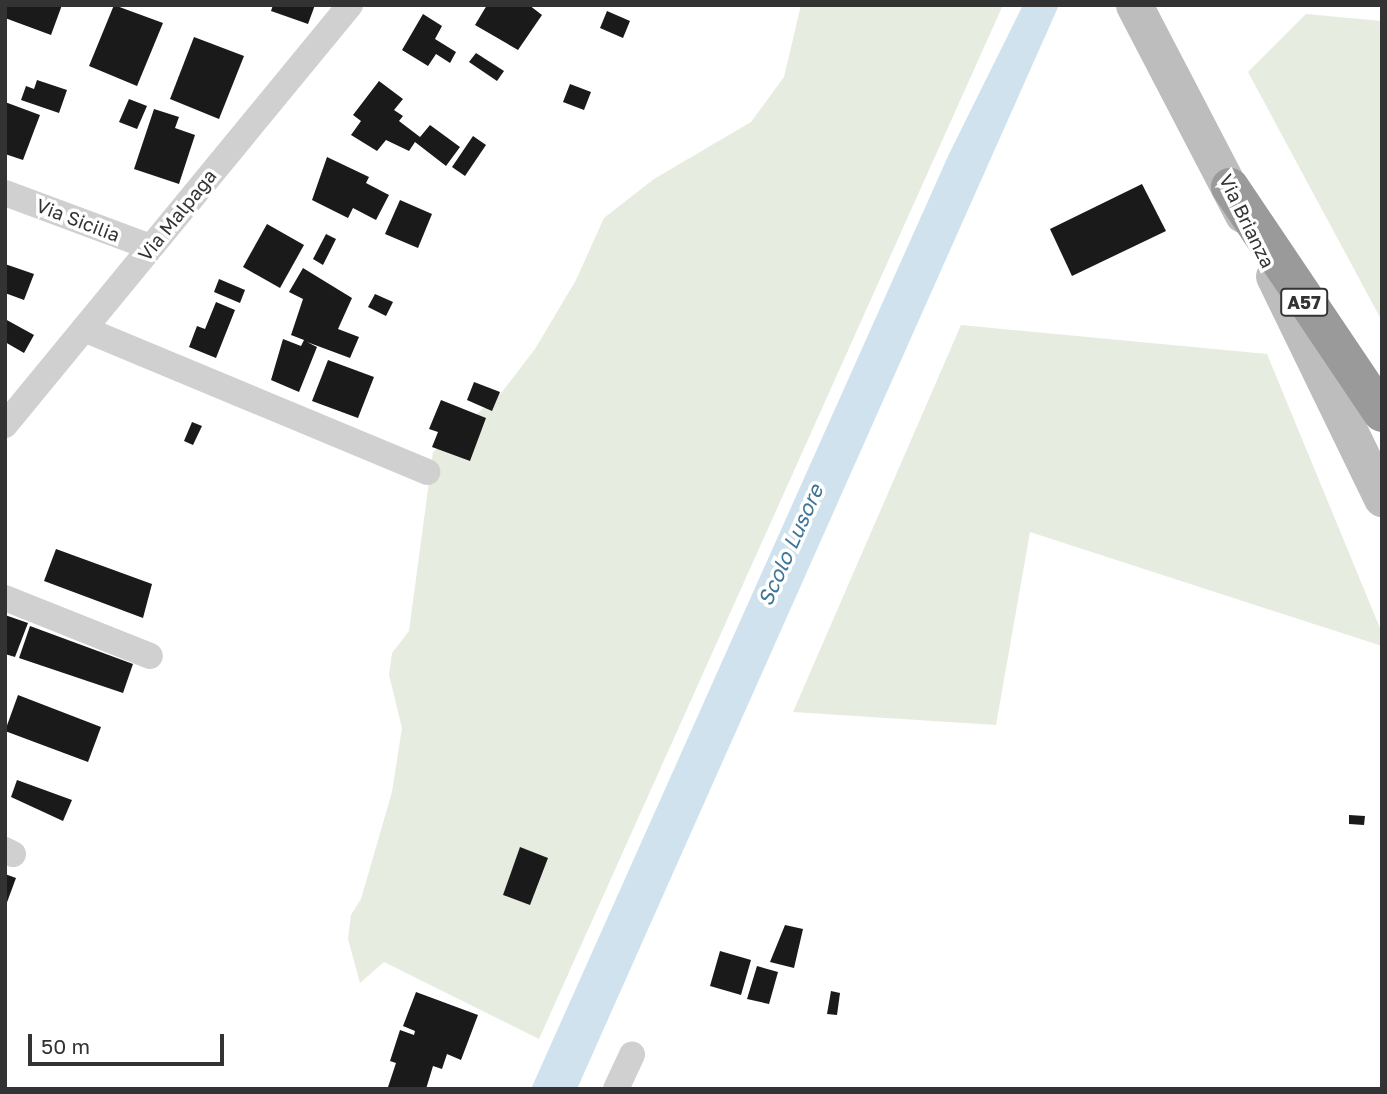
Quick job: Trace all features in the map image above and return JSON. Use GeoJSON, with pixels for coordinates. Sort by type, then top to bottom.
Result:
{"type":"FeatureCollection","features":[{"type":"Feature","properties":{"kind":"highway","name":"A57"},"geometry":{"type":"LineString","coordinates":[[1230,187],[1369,425]]}},
{"type":"Feature","properties":{"kind":"main road","name":"Via Brianza"},"geometry":{"type":"LineString","coordinates":[[1134,5],[1230,187]]}},
{"type":"Feature","properties":{"kind":"main road"},"geometry":{"type":"LineString","coordinates":[[1369,425],[1382,474]]}},
{"type":"Feature","properties":{"kind":"main road"},"geometry":{"type":"LineString","coordinates":[[1369,425],[1382,498]]}},
{"type":"Feature","properties":{"kind":"street","name":"Via Malpaga"},"geometry":{"type":"LineString","coordinates":[[5,425],[350,5]]}},
{"type":"Feature","properties":{"kind":"street","name":"Via Sicilia"},"geometry":{"type":"LineString","coordinates":[[5,192],[150,247]]}},
{"type":"Feature","properties":{"kind":"street"},"geometry":{"type":"LineString","coordinates":[[84,329],[427,472]]}},
{"type":"Feature","properties":{"kind":"street"},"geometry":{"type":"LineString","coordinates":[[5,597],[150,656]]}},
{"type":"Feature","properties":{"kind":"street"},"geometry":{"type":"LineString","coordinates":[[616,1089],[632,1054]]}},
{"type":"Feature","properties":{"kind":"shaded area"},"geometry":{"type":"Polygon","coordinates":[[[801,5],[1003,5],[539,1039],[384,962],[360,983],[348,939],[351,915],[361,899],[392,792],[402,728],[389,675],[392,653],[409,631],[433,452],[502,392],[535,349],[576,280],[604,218],[654,179],[751,122],[784,77],[801,5]]]}},
{"type":"Feature","properties":{"kind":"shaded area"},"geometry":{"type":"Polygon","coordinates":[[[1306,14],[1382,21],[1382,321],[1248,72],[1306,14]]]}},
{"type":"Feature","properties":{"kind":"shaded area"},"geometry":{"type":"Polygon","coordinates":[[[961,325],[1267,354],[1382,633],[1382,646],[1030,532],[996,725],[793,712],[961,325]]]}},
{"type":"Feature","properties":{"kind":"water","name":"Scolo Lusore"},"geometry":{"type":"Polygon","coordinates":[[[1023,5],[1059,5],[577,1089],[531,1089],[949,154],[1023,5]]]}},
{"type":"Feature","properties":{"kind":"building"},"geometry":{"type":"Polygon","coordinates":[[[5,5],[62,5],[51,35],[5,18],[5,5]]]}},
{"type":"Feature","properties":{"kind":"building"},"geometry":{"type":"Polygon","coordinates":[[[114,5],[163,23],[137,86],[89,66],[114,5]]]}},
{"type":"Feature","properties":{"kind":"building"},"geometry":{"type":"Polygon","coordinates":[[[273,5],[315,5],[308,24],[271,11],[273,5]]]}},
{"type":"Feature","properties":{"kind":"building"},"geometry":{"type":"Polygon","coordinates":[[[487,5],[529,5],[542,15],[518,50],[475,25],[487,5]]]}},
{"type":"Feature","properties":{"kind":"building"},"geometry":{"type":"Polygon","coordinates":[[[607,11],[630,21],[623,38],[600,28],[607,11]]]}},
{"type":"Feature","properties":{"kind":"building"},"geometry":{"type":"Polygon","coordinates":[[[423,14],[442,26],[435,39],[456,52],[450,63],[436,54],[428,66],[402,50],[423,14]]]}},
{"type":"Feature","properties":{"kind":"building"},"geometry":{"type":"Polygon","coordinates":[[[194,37],[244,56],[219,119],[170,99],[194,37]]]}},
{"type":"Feature","properties":{"kind":"building"},"geometry":{"type":"Polygon","coordinates":[[[476,53],[504,71],[497,81],[469,62],[476,53]]]}},
{"type":"Feature","properties":{"kind":"building"},"geometry":{"type":"Polygon","coordinates":[[[37,80],[67,90],[59,113],[21,100],[26,86],[34,89],[37,80]]]}},
{"type":"Feature","properties":{"kind":"building"},"geometry":{"type":"Polygon","coordinates":[[[379,81],[403,99],[394,110],[403,116],[399,121],[420,137],[430,125],[460,147],[446,166],[415,142],[409,151],[386,140],[377,151],[351,135],[361,121],[353,115],[379,81]]]}},
{"type":"Feature","properties":{"kind":"building"},"geometry":{"type":"Polygon","coordinates":[[[570,84],[591,92],[584,110],[563,102],[570,84]]]}},
{"type":"Feature","properties":{"kind":"building"},"geometry":{"type":"Polygon","coordinates":[[[129,99],[147,106],[137,129],[119,122],[129,99]]]}},
{"type":"Feature","properties":{"kind":"building"},"geometry":{"type":"Polygon","coordinates":[[[5,102],[40,115],[23,160],[5,154],[5,102]]]}},
{"type":"Feature","properties":{"kind":"building"},"geometry":{"type":"Polygon","coordinates":[[[154,109],[179,117],[175,128],[195,135],[179,184],[134,169],[154,109]]]}},
{"type":"Feature","properties":{"kind":"building"},"geometry":{"type":"Polygon","coordinates":[[[473,136],[486,145],[465,176],[452,167],[473,136]]]}},
{"type":"Feature","properties":{"kind":"building"},"geometry":{"type":"Polygon","coordinates":[[[327,157],[369,177],[366,183],[389,195],[376,220],[353,208],[348,218],[312,200],[327,157]]]}},
{"type":"Feature","properties":{"kind":"building"},"geometry":{"type":"Polygon","coordinates":[[[1142,184],[1166,231],[1072,276],[1050,229],[1142,184]]]}},
{"type":"Feature","properties":{"kind":"building"},"geometry":{"type":"Polygon","coordinates":[[[400,200],[432,214],[418,248],[385,234],[400,200]]]}},
{"type":"Feature","properties":{"kind":"building"},"geometry":{"type":"Polygon","coordinates":[[[267,224],[304,245],[280,288],[243,267],[267,224]]]}},
{"type":"Feature","properties":{"kind":"building"},"geometry":{"type":"Polygon","coordinates":[[[326,234],[336,239],[323,265],[313,259],[326,234]]]}},
{"type":"Feature","properties":{"kind":"building"},"geometry":{"type":"Polygon","coordinates":[[[5,264],[34,274],[24,300],[5,293],[5,264]]]}},
{"type":"Feature","properties":{"kind":"building"},"geometry":{"type":"Polygon","coordinates":[[[303,268],[352,298],[338,329],[359,337],[350,358],[307,342],[317,347],[299,392],[271,380],[283,339],[301,346],[304,340],[291,335],[303,299],[289,292],[303,268]]]}},
{"type":"Feature","properties":{"kind":"building"},"geometry":{"type":"Polygon","coordinates":[[[219,279],[245,290],[240,303],[214,292],[219,279]]]}},
{"type":"Feature","properties":{"kind":"building"},"geometry":{"type":"Polygon","coordinates":[[[375,294],[393,302],[386,316],[368,307],[375,294]]]}},
{"type":"Feature","properties":{"kind":"building"},"geometry":{"type":"Polygon","coordinates":[[[216,302],[235,310],[216,358],[189,347],[197,326],[205,329],[216,302]]]}},
{"type":"Feature","properties":{"kind":"building"},"geometry":{"type":"Polygon","coordinates":[[[5,319],[34,335],[24,353],[5,342],[5,319]]]}},
{"type":"Feature","properties":{"kind":"building"},"geometry":{"type":"Polygon","coordinates":[[[328,360],[374,377],[358,418],[312,401],[328,360]]]}},
{"type":"Feature","properties":{"kind":"building"},"geometry":{"type":"Polygon","coordinates":[[[474,382],[500,392],[492,411],[467,400],[474,382]]]}},
{"type":"Feature","properties":{"kind":"building"},"geometry":{"type":"Polygon","coordinates":[[[441,400],[486,418],[470,461],[432,447],[438,432],[429,429],[441,400]]]}},
{"type":"Feature","properties":{"kind":"building"},"geometry":{"type":"Polygon","coordinates":[[[192,422],[202,426],[193,445],[184,441],[192,422]]]}},
{"type":"Feature","properties":{"kind":"building"},"geometry":{"type":"Polygon","coordinates":[[[56,549],[152,584],[143,618],[44,581],[56,549]]]}},
{"type":"Feature","properties":{"kind":"building"},"geometry":{"type":"Polygon","coordinates":[[[5,615],[28,623],[15,657],[5,654],[5,615]]]}},
{"type":"Feature","properties":{"kind":"building"},"geometry":{"type":"Polygon","coordinates":[[[30,626],[133,664],[123,693],[19,658],[30,626]]]}},
{"type":"Feature","properties":{"kind":"building"},"geometry":{"type":"Polygon","coordinates":[[[18,695],[101,727],[88,762],[5,731],[18,695]]]}},
{"type":"Feature","properties":{"kind":"building"},"geometry":{"type":"Polygon","coordinates":[[[17,780],[72,800],[63,821],[11,797],[17,780]]]}},
{"type":"Feature","properties":{"kind":"building"},"geometry":{"type":"Polygon","coordinates":[[[1349,815],[1365,816],[1364,825],[1349,824],[1349,815]]]}},
{"type":"Feature","properties":{"kind":"building"},"geometry":{"type":"Polygon","coordinates":[[[520,847],[548,858],[530,905],[503,895],[520,847]]]}},
{"type":"Feature","properties":{"kind":"building"},"geometry":{"type":"Polygon","coordinates":[[[5,874],[16,878],[6,905],[5,905],[5,874]]]}},
{"type":"Feature","properties":{"kind":"building"},"geometry":{"type":"Polygon","coordinates":[[[785,925],[803,929],[794,968],[770,962],[785,925]]]}},
{"type":"Feature","properties":{"kind":"building"},"geometry":{"type":"Polygon","coordinates":[[[720,951],[751,960],[741,995],[710,986],[720,951]]]}},
{"type":"Feature","properties":{"kind":"building"},"geometry":{"type":"Polygon","coordinates":[[[757,966],[778,972],[769,1004],[747,999],[757,966]]]}},
{"type":"Feature","properties":{"kind":"building"},"geometry":{"type":"Polygon","coordinates":[[[831,991],[840,993],[837,1015],[827,1014],[831,991]]]}},
{"type":"Feature","properties":{"kind":"building"},"geometry":{"type":"Polygon","coordinates":[[[416,992],[478,1015],[461,1060],[447,1054],[442,1069],[433,1066],[426,1089],[393,1089],[388,1087],[396,1063],[390,1061],[400,1030],[414,1035],[415,1031],[403,1026],[416,992]]]}}]}
